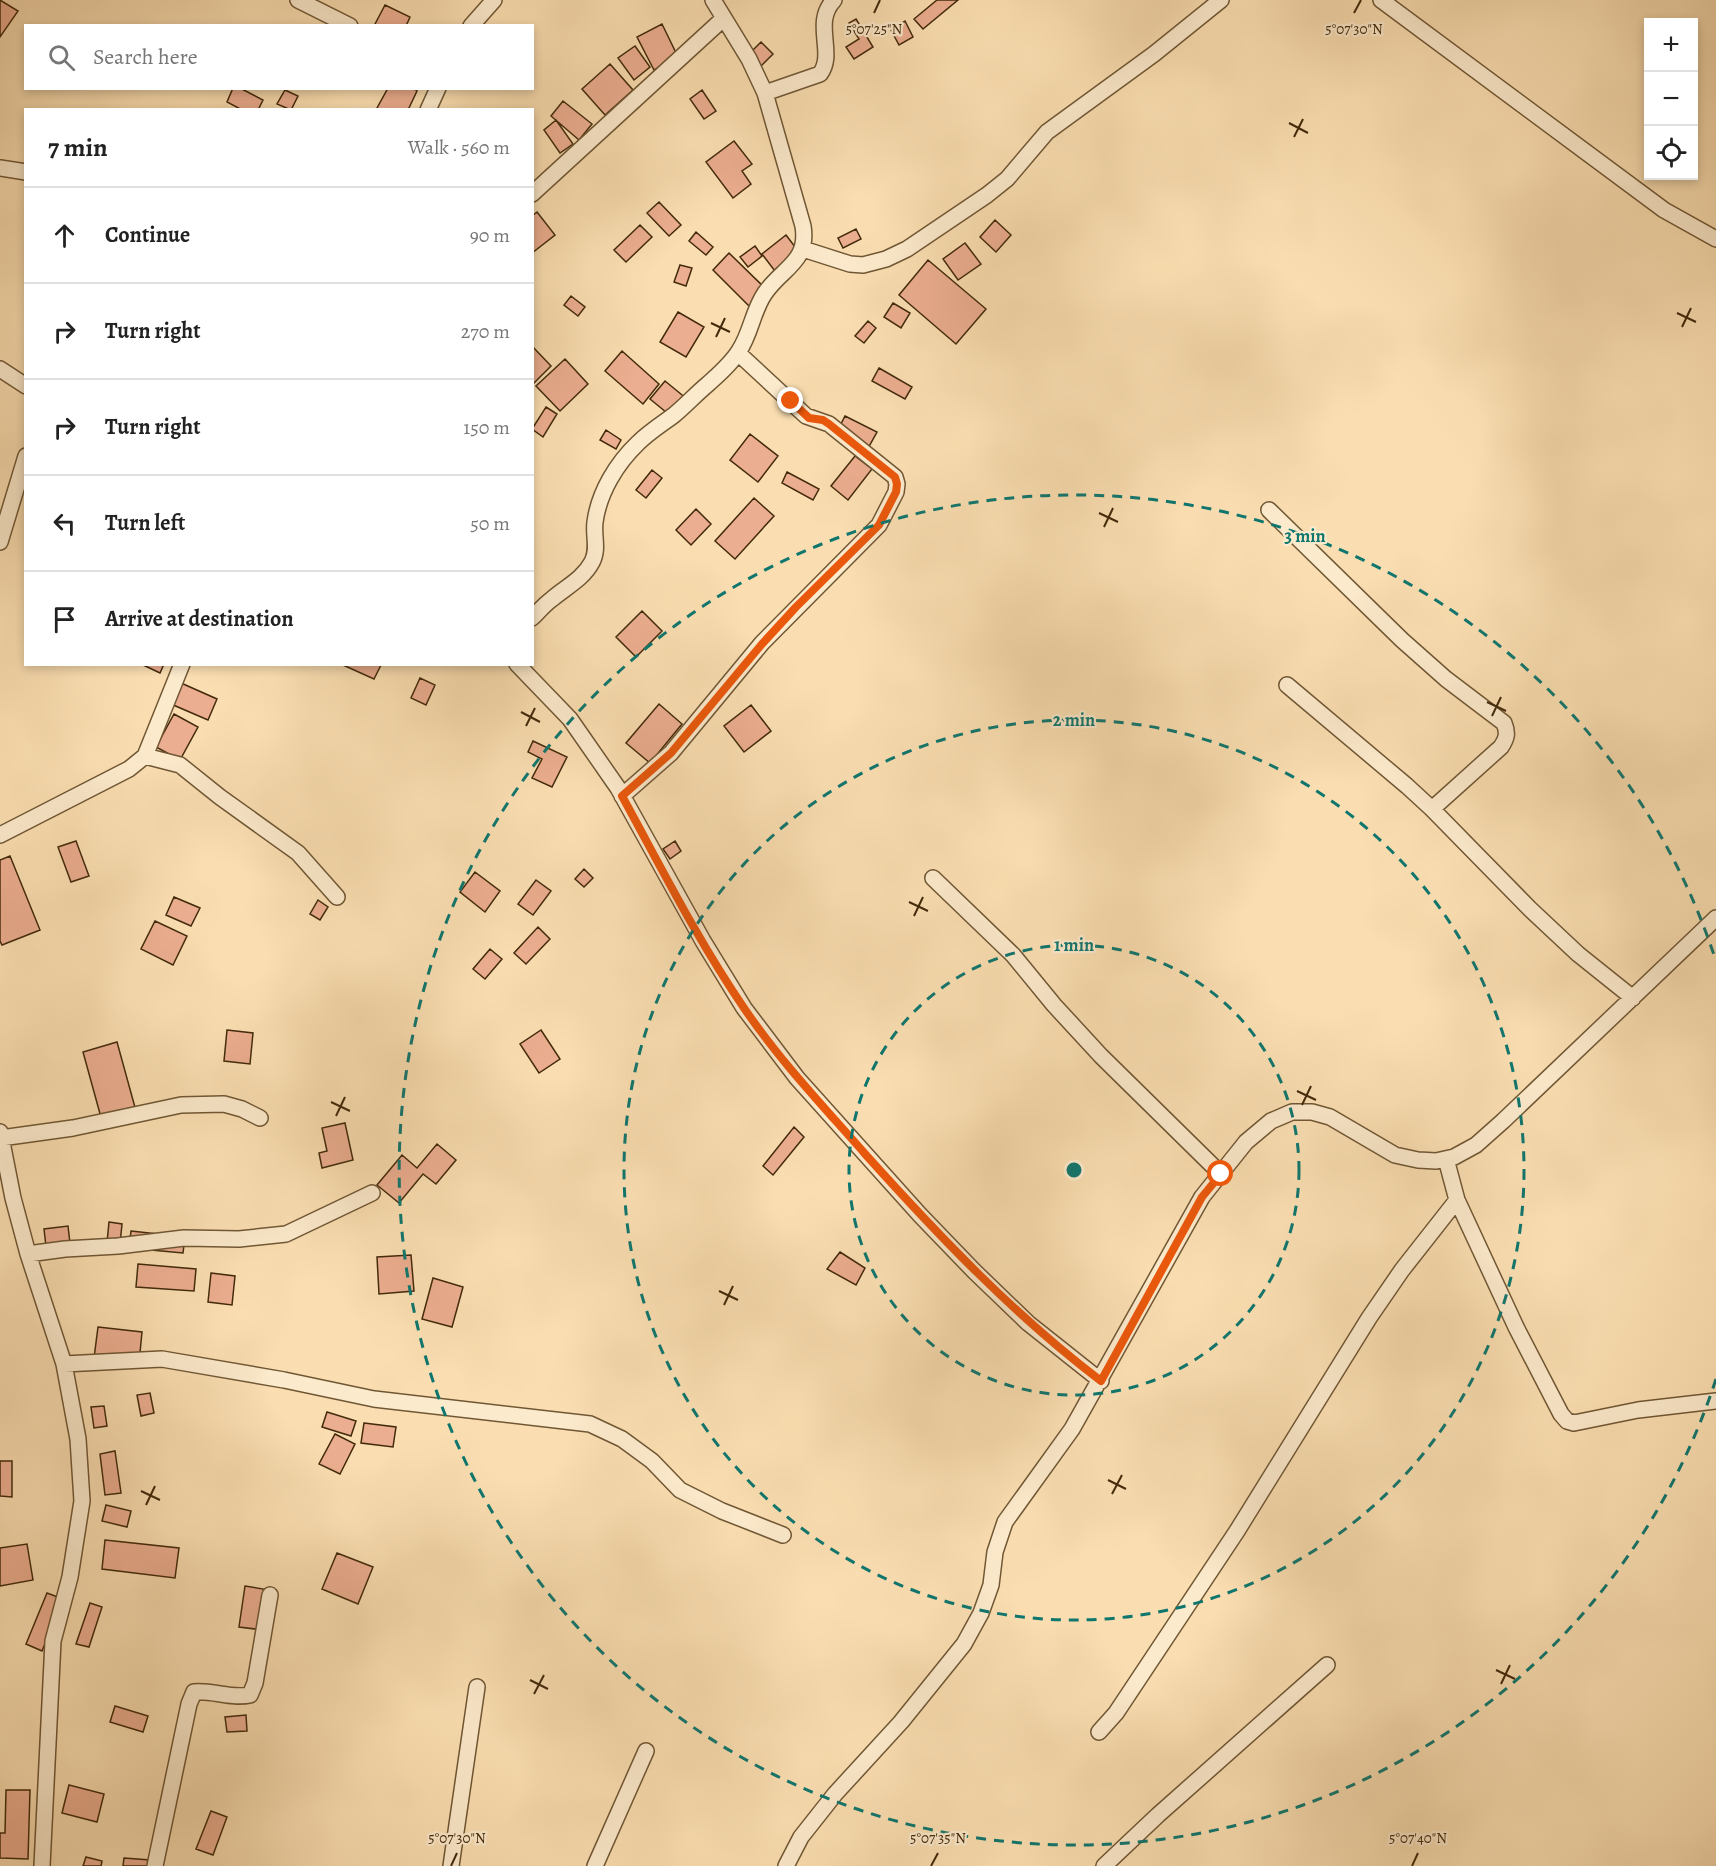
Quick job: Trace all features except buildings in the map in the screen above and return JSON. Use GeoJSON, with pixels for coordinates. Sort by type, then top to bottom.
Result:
{"type":"FeatureCollection","features":[{"type":"Feature","properties":{"kind":"street"},"geometry":{"type":"LineString","coordinates":[[298,0],[346,24]]}},
{"type":"Feature","properties":{"kind":"street"},"geometry":{"type":"LineString","coordinates":[[473,24],[494,0]]}},
{"type":"Feature","properties":{"kind":"street"},"geometry":{"type":"LineString","coordinates":[[534,616],[582,576],[593,562],[596,550],[595,524],[598,509],[614,473],[625,456],[640,441],[674,415],[721,372],[738,353],[748,336],[763,294],[798,258],[803,249],[805,238],[803,226],[765,93],[749,59],[713,0]]}},
{"type":"Feature","properties":{"kind":"street"},"geometry":{"type":"LineString","coordinates":[[765,93],[820,74],[823,70],[825,57],[823,24],[825,14],[834,0]]}},
{"type":"Feature","properties":{"kind":"street"},"geometry":{"type":"LineString","coordinates":[[803,249],[850,264],[863,265],[886,259],[908,249],[987,195],[1007,179],[1047,132],[1154,54],[1221,0]]}},
{"type":"Feature","properties":{"kind":"street"},"geometry":{"type":"LineString","coordinates":[[1381,0],[1664,210],[1716,239]]}},
{"type":"Feature","properties":{"kind":"street"},"geometry":{"type":"LineString","coordinates":[[534,192],[724,18]]}},
{"type":"Feature","properties":{"kind":"street"},"geometry":{"type":"LineString","coordinates":[[429,108],[437,90]]}},
{"type":"Feature","properties":{"kind":"street"},"geometry":{"type":"LineString","coordinates":[[0,168],[24,172]]}},
{"type":"Feature","properties":{"kind":"street"},"geometry":{"type":"LineString","coordinates":[[622,796],[671,753],[762,644],[879,525],[896,492],[895,477],[829,424],[806,416],[738,353]]}},
{"type":"Feature","properties":{"kind":"street"},"geometry":{"type":"LineString","coordinates":[[0,369],[24,385]]}},
{"type":"Feature","properties":{"kind":"street"},"geometry":{"type":"LineString","coordinates":[[0,542],[24,463]]}},
{"type":"Feature","properties":{"kind":"street"},"geometry":{"type":"LineString","coordinates":[[1269,510],[1402,640],[1446,679],[1504,723],[1507,731],[1506,739],[1501,747],[1432,810]]}},
{"type":"Feature","properties":{"kind":"street"},"geometry":{"type":"LineString","coordinates":[[0,835],[129,769],[145,756],[181,666]]}},
{"type":"Feature","properties":{"kind":"street"},"geometry":{"type":"LineString","coordinates":[[520,666],[570,719],[622,796],[732,989],[798,1078],[920,1215],[974,1271],[1028,1323],[1101,1381]]}},
{"type":"Feature","properties":{"kind":"street"},"geometry":{"type":"LineString","coordinates":[[1287,685],[1432,810],[1578,954],[1633,998]]}},
{"type":"Feature","properties":{"kind":"street"},"geometry":{"type":"LineString","coordinates":[[145,756],[180,765],[298,853],[337,897]]}},
{"type":"Feature","properties":{"kind":"street"},"geometry":{"type":"LineString","coordinates":[[933,878],[1013,955],[1054,1005],[1101,1056],[1221,1174]]}},
{"type":"Feature","properties":{"kind":"street"},"geometry":{"type":"LineString","coordinates":[[786,1866],[801,1837],[835,1794],[901,1722],[964,1644],[981,1613],[991,1585],[995,1552],[1005,1522],[1021,1497],[1053,1457],[1101,1381],[1202,1197],[1246,1142],[1271,1121],[1292,1112],[1312,1112],[1330,1117],[1395,1155],[1418,1160],[1454,1157],[1476,1145],[1633,998],[1713,927]]}},
{"type":"Feature","properties":{"kind":"street"},"geometry":{"type":"LineString","coordinates":[[42,1866],[53,1641],[70,1577],[82,1501],[78,1439],[64,1364],[28,1254],[7,1199],[1,1135],[73,1128],[181,1105],[224,1104],[242,1109],[260,1118]]}},
{"type":"Feature","properties":{"kind":"street"},"geometry":{"type":"LineString","coordinates":[[1446,1159],[1457,1200],[1516,1327],[1561,1414],[1567,1421],[1574,1423],[1638,1410],[1716,1401]]}},
{"type":"Feature","properties":{"kind":"street"},"geometry":{"type":"LineString","coordinates":[[28,1254],[184,1238],[239,1239],[286,1234],[372,1193]]}},
{"type":"Feature","properties":{"kind":"street"},"geometry":{"type":"LineString","coordinates":[[1099,1732],[1116,1713],[1237,1531],[1369,1318],[1402,1270],[1457,1200]]}},
{"type":"Feature","properties":{"kind":"street"},"geometry":{"type":"LineString","coordinates":[[64,1364],[162,1359],[284,1380],[374,1399],[590,1424],[622,1439],[652,1461],[680,1490],[722,1511],[783,1535]]}},
{"type":"Feature","properties":{"kind":"street"},"geometry":{"type":"LineString","coordinates":[[155,1866],[189,1704],[194,1692],[204,1691],[240,1698],[250,1695],[255,1683],[270,1595]]}},
{"type":"Feature","properties":{"kind":"street"},"geometry":{"type":"LineString","coordinates":[[1104,1866],[1327,1665]]}},
{"type":"Feature","properties":{"kind":"street"},"geometry":{"type":"LineString","coordinates":[[452,1866],[477,1687]]}},
{"type":"Feature","properties":{"kind":"street"},"geometry":{"type":"LineString","coordinates":[[595,1866],[646,1751]]}},
{"type":"Feature","properties":{"kind":"route"},"geometry":{"type":"LineString","coordinates":[[791,401],[809,418],[823,420],[829,424],[895,477],[896,492],[879,525],[762,644],[671,753],[622,796],[648,843],[744,1008],[798,1078],[920,1215],[974,1271],[1028,1323],[1101,1381],[1202,1197],[1221,1174]]}}]}
